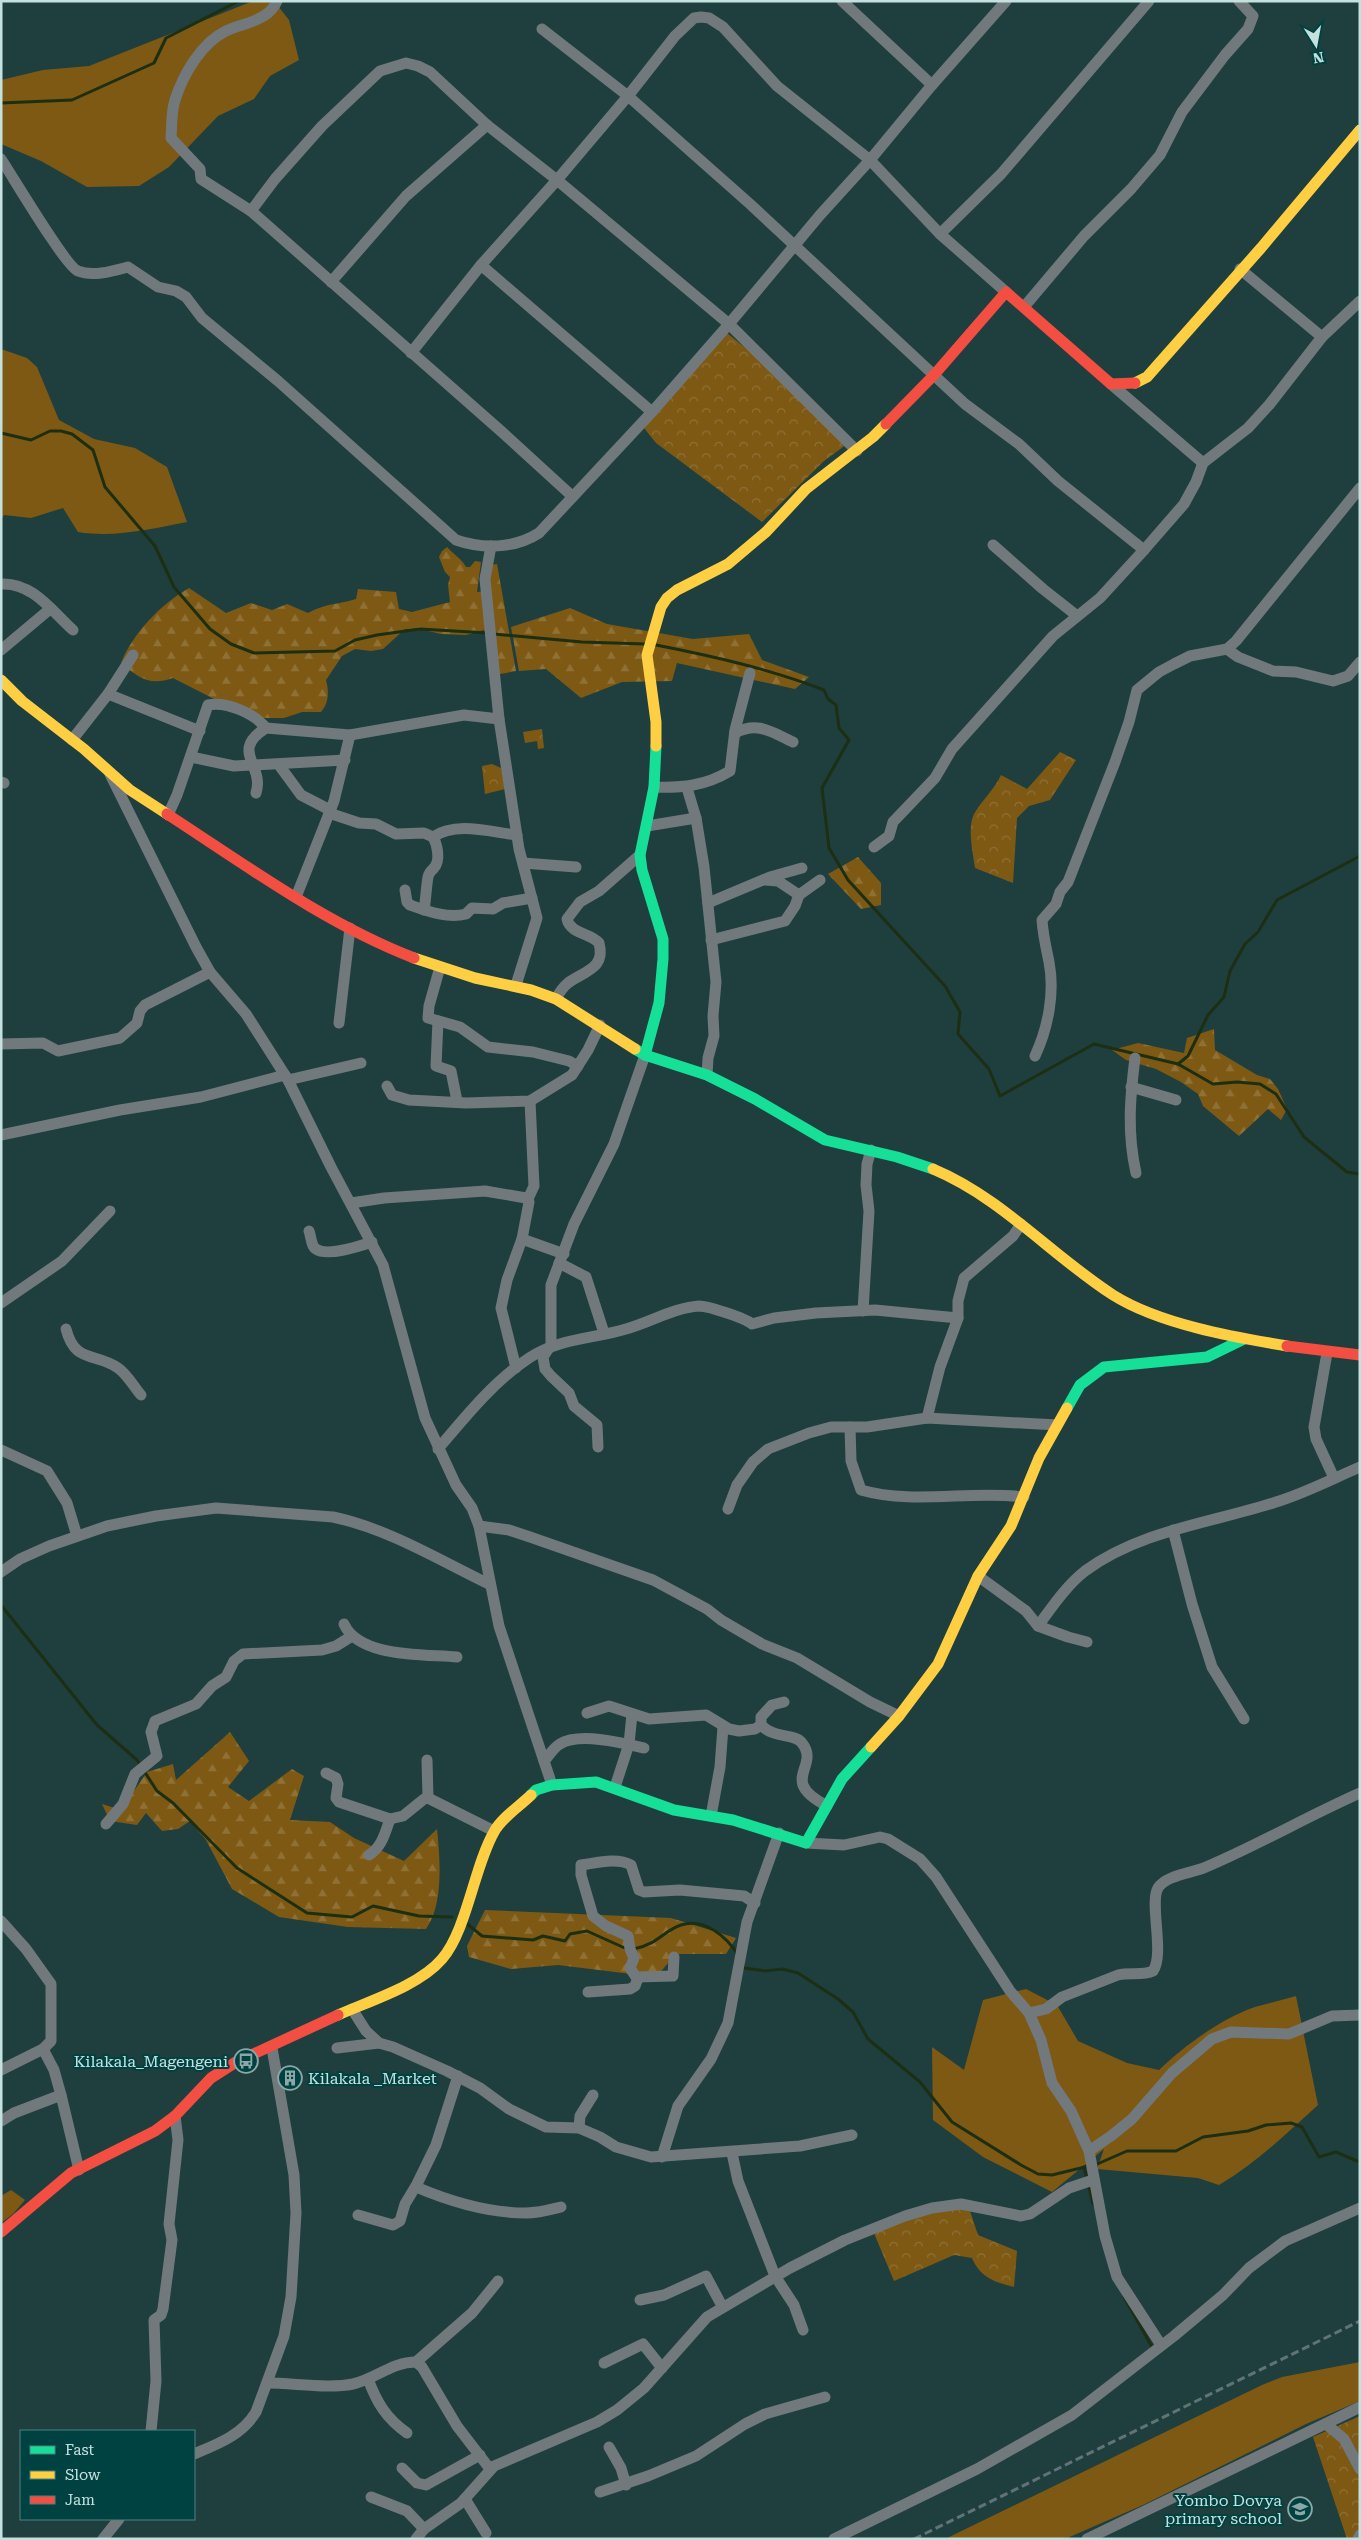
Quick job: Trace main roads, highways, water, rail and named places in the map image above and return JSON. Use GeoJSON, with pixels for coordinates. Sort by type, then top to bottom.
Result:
{"type":"FeatureCollection","features":[{"type":"Feature","properties":{"kind":"waterway"},"geometry":{"type":"LineString","coordinates":[[1,103],[72,100],[154,63],[166,38],[239,1]]}},
{"type":"Feature","properties":{"kind":"waterway"},"geometry":{"type":"LineString","coordinates":[[1,433],[31,440],[50,431],[61,431],[72,434],[93,450],[105,487],[155,546],[174,587],[210,629],[231,644],[254,653],[335,651],[355,640],[420,629],[488,633]]}},
{"type":"Feature","properties":{"kind":"waterway"},"geometry":{"type":"LineString","coordinates":[[494,634],[582,642],[645,644]]}},
{"type":"Feature","properties":{"kind":"waterway"},"geometry":{"type":"LineString","coordinates":[[656,645],[741,664],[804,682],[824,690],[828,699],[836,705],[839,728],[849,740],[822,788],[829,848],[848,880],[945,986],[960,1012],[958,1034],[989,1069],[1000,1096],[1094,1044],[1178,1064],[1213,1084],[1237,1082],[1260,1084],[1276,1094],[1304,1137],[1347,1172],[1360,1174]]}},
{"type":"Feature","properties":{"kind":"waterway"},"geometry":{"type":"LineString","coordinates":[[1178,1064],[1188,1056],[1208,1015],[1224,997],[1230,971],[1245,944],[1258,932],[1277,900],[1360,856]]}},
{"type":"Feature","properties":{"kind":"waterway"},"geometry":{"type":"LineString","coordinates":[[1,1605],[97,1725],[137,1760],[157,1791],[173,1803],[237,1868],[307,1913],[352,1917],[373,1906],[419,1916],[452,1917]]}},
{"type":"Feature","properties":{"kind":"waterway"},"geometry":{"type":"LineString","coordinates":[[466,1923],[482,1936],[533,1940],[543,1936],[565,1941],[570,1934],[587,1931],[627,1949]]}},
{"type":"Feature","properties":{"kind":"waterway"},"geometry":{"type":"LineString","coordinates":[[634,1949],[655,1941],[681,1925],[690,1923],[706,1926],[714,1930],[728,1942],[738,1955]]}},
{"type":"Feature","properties":{"kind":"waterway"},"geometry":{"type":"LineString","coordinates":[[743,1965],[744,1968],[765,1971],[782,1969],[798,1973],[838,1999],[853,2012],[868,2039],[920,2082],[952,2122],[1021,2165],[1038,2174],[1052,2175],[1089,2166]]}},
{"type":"Feature","properties":{"kind":"waterway"},"geometry":{"type":"LineString","coordinates":[[1095,2165],[1127,2151],[1176,2151],[1203,2137],[1248,2131],[1266,2125],[1291,2123],[1302,2127],[1319,2157],[1336,2152],[1357,2161]]}},
{"type":"Feature","properties":{"kind":"waterway"},"geometry":{"type":"LineString","coordinates":[[1084,2167],[1093,2204]]}},
{"type":"Feature","properties":{"kind":"waterway"},"geometry":{"type":"LineString","coordinates":[[1124,2297],[1152,2347]]}},
{"type":"Feature","properties":{"kind":"railway"},"geometry":{"type":"LineString","coordinates":[[914,2539],[1360,2321]]}},
{"type":"Feature","properties":{"kind":"place","name":"Kilakala_Magengeni"},"geometry":{"type":"Point","coordinates":[246,2061]}},
{"type":"Feature","properties":{"kind":"place","name":"Kilakala _Market"},"geometry":{"type":"Point","coordinates":[290,2078]}},
{"type":"Feature","properties":{"kind":"place","name":"Yombo Dovya primary school"},"geometry":{"type":"Point","coordinates":[1300,2509]}}]}
